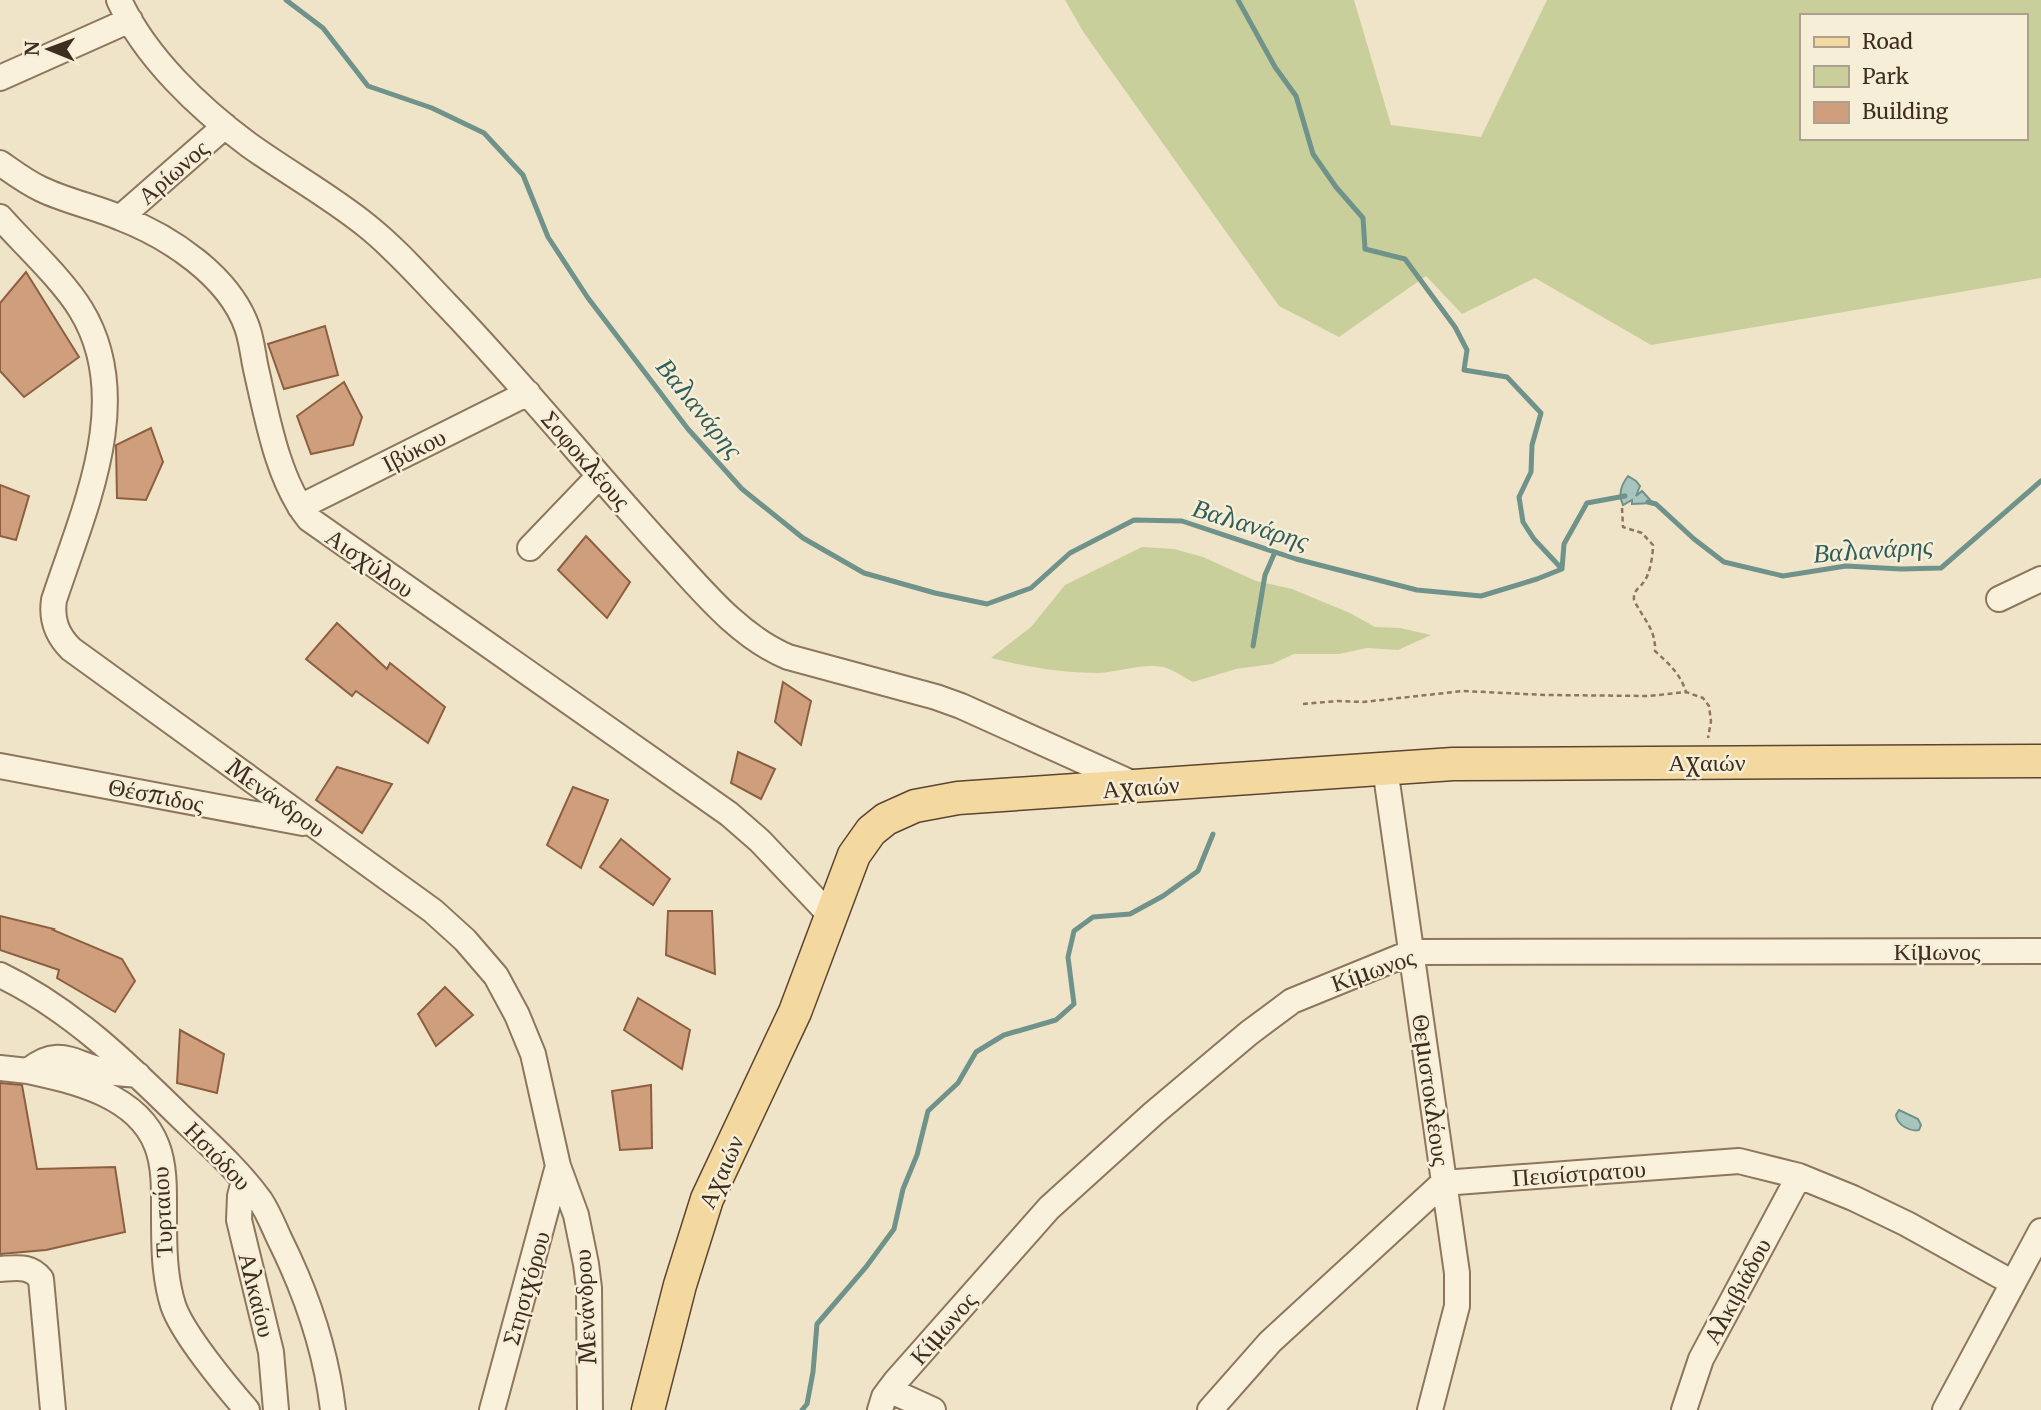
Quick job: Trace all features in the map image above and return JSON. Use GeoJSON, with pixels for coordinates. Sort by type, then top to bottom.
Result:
{"type":"FeatureCollection","features":[{"type":"Feature","properties":{"kind":"main road","name":"Αχαιών"},"geometry":{"type":"LineString","coordinates":[[648,1410],[680,1285],[708,1199],[779,1049],[855,855],[878,825],[906,810],[958,799],[1453,764],[2041,761]]}},
{"type":"Feature","properties":{"kind":"street"},"geometry":{"type":"LineString","coordinates":[[0,78],[125,10]]}},
{"type":"Feature","properties":{"kind":"street","name":"Σοφοκλέους"},"geometry":{"type":"LineString","coordinates":[[125,10],[172,74],[225,126],[368,226],[432,289],[693,580],[735,622],[767,647],[799,660],[961,706],[1140,787]]}},
{"type":"Feature","properties":{"kind":"street","name":"Αρίωνος"},"geometry":{"type":"LineString","coordinates":[[121,217],[225,126]]}},
{"type":"Feature","properties":{"kind":"street","name":"Αισχύλου"},"geometry":{"type":"LineString","coordinates":[[0,163],[43,190],[121,217],[154,233],[211,276],[240,311],[248,330],[279,458],[289,488],[309,519],[729,814],[755,836],[831,916]]}},
{"type":"Feature","properties":{"kind":"street","name":"Μενάνδρου"},"geometry":{"type":"LineString","coordinates":[[0,217],[80,308],[94,335],[102,366],[104,421],[97,467],[54,600],[53,615],[60,636],[71,649],[433,911],[466,940],[496,976],[517,1015],[533,1054],[558,1166],[576,1215],[589,1288],[590,1410]]}},
{"type":"Feature","properties":{"kind":"street","name":"Ιβύκου"},"geometry":{"type":"LineString","coordinates":[[300,507],[528,393]]}},
{"type":"Feature","properties":{"kind":"street"},"geometry":{"type":"LineString","coordinates":[[530,548],[598,476]]}},
{"type":"Feature","properties":{"kind":"street"},"geometry":{"type":"LineString","coordinates":[[1999,599],[2041,579]]}},
{"type":"Feature","properties":{"kind":"street","name":"Θέσπιδος"},"geometry":{"type":"LineString","coordinates":[[0,766],[311,824]]}},
{"type":"Feature","properties":{"kind":"street","name":"Θεμιστοκλέους"},"geometry":{"type":"LineString","coordinates":[[1385,768],[1457,1273],[1457,1306],[1430,1410]]}},
{"type":"Feature","properties":{"kind":"street","name":"Κίμωνος"},"geometry":{"type":"LineString","coordinates":[[885,1400],[1049,1208],[1154,1112],[1292,1001],[1412,953],[2041,951]]}},
{"type":"Feature","properties":{"kind":"street","name":"Ησιόδου"},"geometry":{"type":"LineString","coordinates":[[0,975],[52,1003],[89,1031],[212,1146],[244,1181],[266,1211],[295,1272],[322,1349],[333,1410]]}},
{"type":"Feature","properties":{"kind":"street"},"geometry":{"type":"LineString","coordinates":[[28,1071],[42,1061],[60,1057],[73,1059],[102,1071],[138,1075]]}},
{"type":"Feature","properties":{"kind":"street","name":"Τυρταίου"},"geometry":{"type":"LineString","coordinates":[[0,1069],[28,1071],[86,1086],[110,1097],[133,1113],[151,1134],[162,1167],[166,1275],[173,1306],[189,1335],[247,1410]]}},
{"type":"Feature","properties":{"kind":"street","name":"Πεισίστρατου"},"geometry":{"type":"LineString","coordinates":[[1443,1183],[1739,1161],[1799,1176],[1853,1198],[1908,1224],[2013,1283]]}},
{"type":"Feature","properties":{"kind":"street","name":"Στησιχόρου"},"geometry":{"type":"LineString","coordinates":[[492,1410],[558,1166]]}},
{"type":"Feature","properties":{"kind":"street","name":"Αλκιβιάδου"},"geometry":{"type":"LineString","coordinates":[[1684,1410],[1701,1359],[1799,1176]]}},
{"type":"Feature","properties":{"kind":"street","name":"Αλκαίου"},"geometry":{"type":"LineString","coordinates":[[244,1181],[239,1220],[271,1352],[276,1410]]}},
{"type":"Feature","properties":{"kind":"street"},"geometry":{"type":"LineString","coordinates":[[1210,1410],[1270,1342],[1443,1183]]}},
{"type":"Feature","properties":{"kind":"street"},"geometry":{"type":"LineString","coordinates":[[1945,1410],[2041,1231]]}},
{"type":"Feature","properties":{"kind":"street"},"geometry":{"type":"LineString","coordinates":[[0,1269],[21,1268],[34,1271],[41,1279],[53,1410]]}},
{"type":"Feature","properties":{"kind":"street"},"geometry":{"type":"LineString","coordinates":[[885,1400],[933,1410]]}},
{"type":"Feature","properties":{"kind":"path"},"geometry":{"type":"LineString","coordinates":[[1622,508],[1623,527],[1642,533],[1653,545],[1647,578],[1637,588],[1633,595],[1634,600],[1653,630],[1656,639],[1655,651],[1682,678],[1686,692]]}},
{"type":"Feature","properties":{"kind":"path"},"geometry":{"type":"LineString","coordinates":[[1303,704],[1363,702],[1463,691],[1649,696],[1686,692],[1703,698],[1709,706],[1711,722],[1706,747],[1695,762]]}},
{"type":"Feature","properties":{"kind":"green space"},"geometry":{"type":"Polygon","coordinates":[[[1065,0],[1354,0],[1391,125],[1481,137],[1547,0],[2041,0],[2041,278],[1651,345],[1535,278],[1462,314],[1426,276],[1339,337],[1279,306],[1084,33],[1065,0]]]}},
{"type":"Feature","properties":{"kind":"green space"},"geometry":{"type":"Polygon","coordinates":[[[1142,547],[1174,549],[1203,557],[1256,581],[1292,589],[1350,613],[1375,627],[1400,628],[1431,635],[1398,650],[1367,648],[1339,654],[1294,654],[1272,664],[1236,669],[1193,682],[1161,667],[1143,666],[1085,673],[1044,669],[991,658],[1031,627],[1065,585],[1142,547]]]}},
{"type":"Feature","properties":{"kind":"water"},"geometry":{"type":"Polygon","coordinates":[[[1628,476],[1640,486],[1636,496],[1642,491],[1653,503],[1632,504],[1632,500],[1623,505],[1621,490],[1628,476]]]}},
{"type":"Feature","properties":{"kind":"water"},"geometry":{"type":"Polygon","coordinates":[[[1899,1110],[1918,1119],[1921,1125],[1919,1130],[1901,1125],[1896,1115],[1899,1110]]]}},
{"type":"Feature","properties":{"kind":"building"},"geometry":{"type":"Polygon","coordinates":[[[26,272],[79,357],[24,397],[0,371],[0,303],[26,272]]]}},
{"type":"Feature","properties":{"kind":"building"},"geometry":{"type":"Polygon","coordinates":[[[325,326],[338,375],[284,389],[268,344],[325,326]]]}},
{"type":"Feature","properties":{"kind":"building"},"geometry":{"type":"Polygon","coordinates":[[[344,382],[362,417],[353,445],[311,454],[297,416],[344,382]]]}},
{"type":"Feature","properties":{"kind":"building"},"geometry":{"type":"Polygon","coordinates":[[[151,428],[163,462],[146,500],[117,498],[116,445],[151,428]]]}},
{"type":"Feature","properties":{"kind":"building"},"geometry":{"type":"Polygon","coordinates":[[[0,485],[29,496],[16,540],[0,536],[0,485]]]}},
{"type":"Feature","properties":{"kind":"building"},"geometry":{"type":"Polygon","coordinates":[[[586,536],[630,582],[607,618],[558,570],[586,536]]]}},
{"type":"Feature","properties":{"kind":"building"},"geometry":{"type":"Polygon","coordinates":[[[337,623],[387,669],[390,663],[445,707],[428,743],[356,691],[352,696],[306,659],[337,623]]]}},
{"type":"Feature","properties":{"kind":"building"},"geometry":{"type":"Polygon","coordinates":[[[783,682],[811,701],[801,745],[775,722],[783,682]]]}},
{"type":"Feature","properties":{"kind":"building"},"geometry":{"type":"Polygon","coordinates":[[[738,752],[775,769],[761,799],[731,783],[738,752]]]}},
{"type":"Feature","properties":{"kind":"building"},"geometry":{"type":"Polygon","coordinates":[[[337,767],[392,784],[362,833],[316,800],[337,767]]]}},
{"type":"Feature","properties":{"kind":"building"},"geometry":{"type":"Polygon","coordinates":[[[573,787],[608,800],[581,868],[547,845],[573,787]]]}},
{"type":"Feature","properties":{"kind":"building"},"geometry":{"type":"Polygon","coordinates":[[[621,839],[670,879],[653,905],[600,867],[621,839]]]}},
{"type":"Feature","properties":{"kind":"building"},"geometry":{"type":"Polygon","coordinates":[[[668,911],[712,911],[715,974],[666,955],[668,911]]]}},
{"type":"Feature","properties":{"kind":"building"},"geometry":{"type":"Polygon","coordinates":[[[0,916],[54,929],[122,959],[135,981],[115,1012],[57,978],[59,970],[0,950],[0,916]]]}},
{"type":"Feature","properties":{"kind":"building"},"geometry":{"type":"Polygon","coordinates":[[[445,987],[473,1015],[436,1046],[418,1014],[445,987]]]}},
{"type":"Feature","properties":{"kind":"building"},"geometry":{"type":"Polygon","coordinates":[[[638,998],[690,1030],[682,1069],[624,1030],[638,998]]]}},
{"type":"Feature","properties":{"kind":"building"},"geometry":{"type":"Polygon","coordinates":[[[180,1030],[224,1054],[217,1093],[177,1083],[180,1030]]]}},
{"type":"Feature","properties":{"kind":"building"},"geometry":{"type":"Polygon","coordinates":[[[0,1083],[22,1085],[37,1169],[115,1167],[125,1232],[46,1250],[0,1254],[0,1083]]]}},
{"type":"Feature","properties":{"kind":"building"},"geometry":{"type":"Polygon","coordinates":[[[651,1085],[652,1148],[620,1150],[612,1091],[651,1085]]]}},
{"type":"Feature","properties":{"kind":"waterway","name":"Βαλανάρης"},"geometry":{"type":"LineString","coordinates":[[286,0],[323,28],[368,86],[432,108],[484,133],[523,175],[548,237],[588,298],[688,429],[742,489],[803,538],[864,573],[987,604],[1031,588],[1070,553],[1134,520],[1182,521],[1296,559],[1417,590],[1481,596],[1562,569],[1564,544],[1587,503],[1625,496]]}},
{"type":"Feature","properties":{"kind":"waterway"},"geometry":{"type":"LineString","coordinates":[[1238,0],[1275,67],[1296,96],[1313,154],[1336,187],[1363,218],[1365,249],[1405,259],[1455,327],[1467,350],[1464,370],[1507,377],[1541,413],[1532,445],[1531,472],[1519,497],[1523,522],[1534,539],[1562,569]]}},
{"type":"Feature","properties":{"kind":"waterway","name":"Βαλανάρης"},"geometry":{"type":"LineString","coordinates":[[1648,502],[1656,504],[1724,562],[1783,576],[1846,566],[1941,568],[2041,481]]}},
{"type":"Feature","properties":{"kind":"waterway"},"geometry":{"type":"LineString","coordinates":[[1253,646],[1265,575],[1275,552]]}},
{"type":"Feature","properties":{"kind":"waterway"},"geometry":{"type":"LineString","coordinates":[[802,1410],[807,1404],[813,1372],[817,1324],[866,1267],[894,1229],[903,1189],[917,1155],[928,1111],[958,1083],[976,1052],[1004,1035],[1056,1020],[1074,1004],[1068,957],[1074,931],[1093,917],[1130,914],[1163,896],[1198,871],[1213,834]]}}]}
